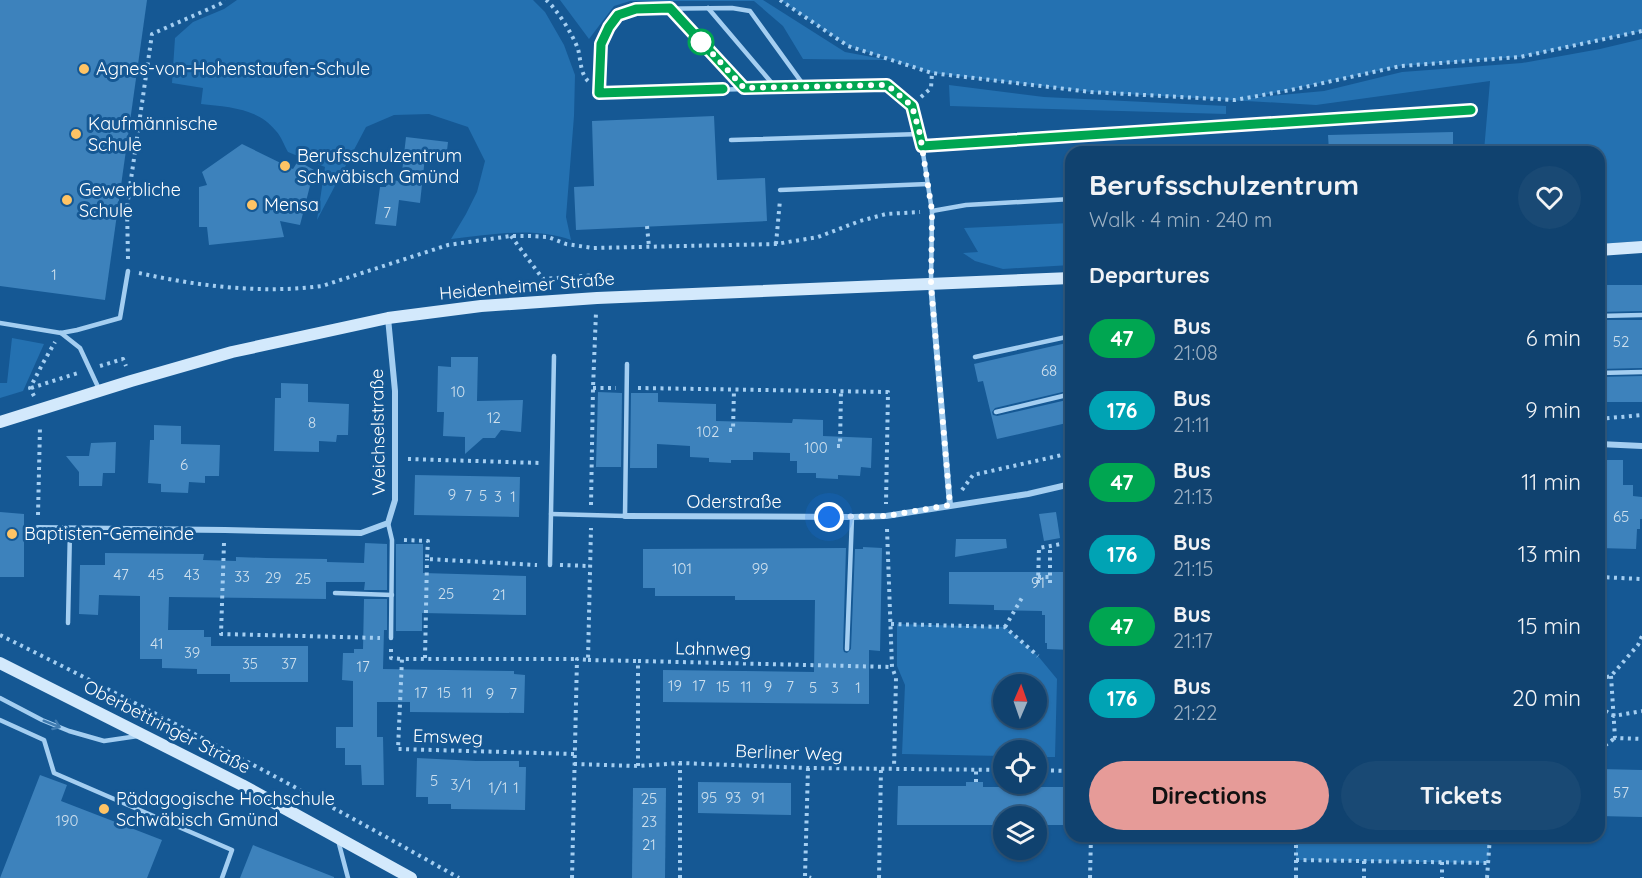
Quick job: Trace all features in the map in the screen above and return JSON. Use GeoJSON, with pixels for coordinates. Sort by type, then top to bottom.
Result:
{"type":"FeatureCollection","features":[{"type":"Feature","properties":{"kind":"street"},"geometry":{"type":"LineString","coordinates":[[1605,250],[1642,247]]}},
{"type":"Feature","properties":{"kind":"street","name":"Heidenheimer Straße"},"geometry":{"type":"LineString","coordinates":[[0,422],[232,352],[388,318],[481,306],[597,298],[1065,278]]}},
{"type":"Feature","properties":{"kind":"street"},"geometry":{"type":"LineString","coordinates":[[931,285],[950,505]]}},
{"type":"Feature","properties":{"kind":"street","name":"Weichselstraße"},"geometry":{"type":"LineString","coordinates":[[388,318],[395,391],[395,500],[388,523]]}},
{"type":"Feature","properties":{"kind":"street"},"geometry":{"type":"LineString","coordinates":[[1605,444],[1642,446]]}},
{"type":"Feature","properties":{"kind":"street","name":"Oderstraße"},"geometry":{"type":"LineString","coordinates":[[625,516],[852,518],[886,516],[1028,494],[1065,485]]}},
{"type":"Feature","properties":{"kind":"street"},"geometry":{"type":"LineString","coordinates":[[38,528],[361,534],[388,523]]}},
{"type":"Feature","properties":{"kind":"street","name":"Oberbettringer Straße"},"geometry":{"type":"LineString","coordinates":[[0,663],[143,735],[411,878]]}},
{"type":"Feature","properties":{"kind":"lane"},"geometry":{"type":"LineString","coordinates":[[670,8],[744,88]]}},
{"type":"Feature","properties":{"kind":"lane"},"geometry":{"type":"LineString","coordinates":[[708,8],[776,88]]}},
{"type":"Feature","properties":{"kind":"lane"},"geometry":{"type":"LineString","coordinates":[[805,87],[750,11],[732,8],[636,9],[618,15],[601,44],[599,93],[887,85],[912,106],[920,134],[932,211],[931,285]]}},
{"type":"Feature","properties":{"kind":"lane"},"geometry":{"type":"LineString","coordinates":[[922,146],[1471,110]]}},
{"type":"Feature","properties":{"kind":"lane"},"geometry":{"type":"LineString","coordinates":[[731,140],[920,134]]}},
{"type":"Feature","properties":{"kind":"lane"},"geometry":{"type":"LineString","coordinates":[[780,190],[928,184]]}},
{"type":"Feature","properties":{"kind":"lane"},"geometry":{"type":"LineString","coordinates":[[932,211],[966,206],[1065,199]]}},
{"type":"Feature","properties":{"kind":"lane"},"geometry":{"type":"LineString","coordinates":[[0,323],[61,333],[120,318],[128,271]]}},
{"type":"Feature","properties":{"kind":"lane"},"geometry":{"type":"LineString","coordinates":[[1605,316],[1642,315]]}},
{"type":"Feature","properties":{"kind":"lane"},"geometry":{"type":"LineString","coordinates":[[61,333],[80,348],[100,391]]}},
{"type":"Feature","properties":{"kind":"lane"},"geometry":{"type":"LineString","coordinates":[[975,357],[1065,337]]}},
{"type":"Feature","properties":{"kind":"lane"},"geometry":{"type":"LineString","coordinates":[[550,565],[554,356]]}},
{"type":"Feature","properties":{"kind":"lane"},"geometry":{"type":"LineString","coordinates":[[551,514],[625,516],[627,364]]}},
{"type":"Feature","properties":{"kind":"lane"},"geometry":{"type":"LineString","coordinates":[[1605,373],[1642,372]]}},
{"type":"Feature","properties":{"kind":"lane"},"geometry":{"type":"LineString","coordinates":[[996,412],[1065,395]]}},
{"type":"Feature","properties":{"kind":"lane"},"geometry":{"type":"LineString","coordinates":[[847,649],[852,518]]}},
{"type":"Feature","properties":{"kind":"lane"},"geometry":{"type":"LineString","coordinates":[[388,523],[392,540],[392,638]]}},
{"type":"Feature","properties":{"kind":"lane"},"geometry":{"type":"LineString","coordinates":[[68,623],[70,529]]}},
{"type":"Feature","properties":{"kind":"lane"},"geometry":{"type":"LineString","coordinates":[[335,593],[392,595]]}},
{"type":"Feature","properties":{"kind":"lane"},"geometry":{"type":"LineString","coordinates":[[0,698],[42,720],[104,741],[143,735]]}},
{"type":"Feature","properties":{"kind":"lane"},"geometry":{"type":"LineString","coordinates":[[0,720],[44,740],[54,773],[232,850],[222,878]]}},
{"type":"Feature","properties":{"kind":"lane"},"geometry":{"type":"LineString","coordinates":[[337,837],[348,878]]}},
{"type":"Feature","properties":{"kind":"path"},"geometry":{"type":"LineString","coordinates":[[225,0],[152,34],[127,207],[128,271],[169,280],[247,288],[303,288],[322,286],[448,245],[511,236],[548,237],[566,244],[593,248],[776,244],[818,237],[886,214],[932,211]]}},
{"type":"Feature","properties":{"kind":"path"},"geometry":{"type":"LineString","coordinates":[[546,0],[555,8],[578,48],[583,76],[599,93]]}},
{"type":"Feature","properties":{"kind":"path"},"geometry":{"type":"LineString","coordinates":[[780,0],[848,46],[932,73],[1091,92],[1235,100],[1401,66],[1520,57],[1642,31]]}},
{"type":"Feature","properties":{"kind":"path"},"geometry":{"type":"LineString","coordinates":[[912,106],[931,88],[932,73]]}},
{"type":"Feature","properties":{"kind":"path"},"geometry":{"type":"LineString","coordinates":[[776,244],[780,190]]}},
{"type":"Feature","properties":{"kind":"path"},"geometry":{"type":"LineString","coordinates":[[646,226],[649,247]]}},
{"type":"Feature","properties":{"kind":"path"},"geometry":{"type":"LineString","coordinates":[[225,530],[221,634],[392,638],[391,658],[402,659],[588,660],[596,275],[543,279],[511,236]]}},
{"type":"Feature","properties":{"kind":"path"},"geometry":{"type":"LineString","coordinates":[[38,528],[40,409],[30,388],[61,333]]}},
{"type":"Feature","properties":{"kind":"path"},"geometry":{"type":"LineString","coordinates":[[593,388],[888,392],[886,516],[892,667],[896,678],[894,768]]}},
{"type":"Feature","properties":{"kind":"path"},"geometry":{"type":"LineString","coordinates":[[729,430],[733,430],[734,390]]}},
{"type":"Feature","properties":{"kind":"path"},"geometry":{"type":"LineString","coordinates":[[837,446],[840,446],[841,391]]}},
{"type":"Feature","properties":{"kind":"path"},"geometry":{"type":"LineString","coordinates":[[1605,418],[1642,415]]}},
{"type":"Feature","properties":{"kind":"path"},"geometry":{"type":"LineString","coordinates":[[950,505],[973,475],[1065,454]]}},
{"type":"Feature","properties":{"kind":"path"},"geometry":{"type":"LineString","coordinates":[[395,458],[551,464]]}},
{"type":"Feature","properties":{"kind":"path"},"geometry":{"type":"LineString","coordinates":[[392,540],[428,542],[424,658]]}},
{"type":"Feature","properties":{"kind":"path"},"geometry":{"type":"LineString","coordinates":[[1038,582],[1039,548],[1061,544]]}},
{"type":"Feature","properties":{"kind":"path"},"geometry":{"type":"LineString","coordinates":[[1050,546],[1050,583]]}},
{"type":"Feature","properties":{"kind":"path"},"geometry":{"type":"LineString","coordinates":[[427,559],[589,566]]}},
{"type":"Feature","properties":{"kind":"path"},"geometry":{"type":"LineString","coordinates":[[1038,576],[1050,577]]}},
{"type":"Feature","properties":{"kind":"path"},"geometry":{"type":"LineString","coordinates":[[1605,577],[1642,579]]}},
{"type":"Feature","properties":{"kind":"path"},"geometry":{"type":"LineString","coordinates":[[1005,627],[1023,596]]}},
{"type":"Feature","properties":{"kind":"path"},"geometry":{"type":"LineString","coordinates":[[891,624],[1005,627],[1038,656]]}},
{"type":"Feature","properties":{"kind":"path"},"geometry":{"type":"LineString","coordinates":[[0,635],[210,741],[459,878]]}},
{"type":"Feature","properties":{"kind":"path"},"geometry":{"type":"LineString","coordinates":[[1605,678],[1611,676],[1638,645],[1642,636]]}},
{"type":"Feature","properties":{"kind":"path","name":"Emsweg"},"geometry":{"type":"LineString","coordinates":[[402,659],[398,749],[574,754]]}},
{"type":"Feature","properties":{"kind":"path"},"geometry":{"type":"LineString","coordinates":[[572,878],[578,659]]}},
{"type":"Feature","properties":{"kind":"path","name":"Lahnweg"},"geometry":{"type":"LineString","coordinates":[[588,660],[892,667]]}},
{"type":"Feature","properties":{"kind":"path"},"geometry":{"type":"LineString","coordinates":[[638,661],[638,766]]}},
{"type":"Feature","properties":{"kind":"path"},"geometry":{"type":"LineString","coordinates":[[1611,676],[1615,738]]}},
{"type":"Feature","properties":{"kind":"path"},"geometry":{"type":"LineString","coordinates":[[1605,711],[1614,716],[1642,711]]}},
{"type":"Feature","properties":{"kind":"path"},"geometry":{"type":"LineString","coordinates":[[1605,746],[1615,738],[1642,739]]}},
{"type":"Feature","properties":{"kind":"path"},"geometry":{"type":"LineString","coordinates":[[680,763],[680,878]]}},
{"type":"Feature","properties":{"kind":"path","name":"Berliner Weg"},"geometry":{"type":"LineString","coordinates":[[574,764],[638,766],[680,763],[808,768],[993,770]]}},
{"type":"Feature","properties":{"kind":"path"},"geometry":{"type":"LineString","coordinates":[[808,768],[805,876],[811,878]]}},
{"type":"Feature","properties":{"kind":"path"},"geometry":{"type":"LineString","coordinates":[[879,878],[881,768]]}},
{"type":"Feature","properties":{"kind":"path"},"geometry":{"type":"LineString","coordinates":[[976,770],[976,782]]}},
{"type":"Feature","properties":{"kind":"path"},"geometry":{"type":"LineString","coordinates":[[1047,770],[1065,771]]}},
{"type":"Feature","properties":{"kind":"path"},"geometry":{"type":"LineString","coordinates":[[1090,878],[1091,842]]}},
{"type":"Feature","properties":{"kind":"path"},"geometry":{"type":"LineString","coordinates":[[1296,842],[1296,878]]}},
{"type":"Feature","properties":{"kind":"path"},"geometry":{"type":"LineString","coordinates":[[1487,878],[1490,842]]}},
{"type":"Feature","properties":{"kind":"path"},"geometry":{"type":"LineString","coordinates":[[1296,860],[1488,863]]}},
{"type":"Feature","properties":{"kind":"path"},"geometry":{"type":"LineString","coordinates":[[1364,861],[1364,878]]}},
{"type":"Feature","properties":{"kind":"path"},"geometry":{"type":"LineString","coordinates":[[1442,862],[1442,878]]}},
{"type":"Feature","properties":{"kind":"shaded area"},"geometry":{"type":"Polygon","coordinates":[[[237,0],[533,0],[545,12],[564,45],[575,75],[566,217],[571,240],[527,232],[451,239],[477,192],[485,161],[468,127],[429,114],[394,115],[366,127],[317,220],[325,167],[288,152],[278,133],[269,123],[251,113],[201,104],[203,88],[172,83],[175,38],[193,22],[224,9],[237,0]]]}},
{"type":"Feature","properties":{"kind":"shaded area"},"geometry":{"type":"Polygon","coordinates":[[[560,0],[763,0],[845,52],[888,60],[803,59],[783,26],[754,1],[630,1],[614,6],[589,39],[560,0]]]}},
{"type":"Feature","properties":{"kind":"shaded area"},"geometry":{"type":"Polygon","coordinates":[[[780,0],[1642,0],[1642,31],[1520,57],[1401,66],[1250,98],[1324,91],[1402,72],[1522,63],[1642,39],[1642,241],[1605,244],[1605,146],[1484,146],[1490,81],[1316,105],[1091,92],[932,73],[848,46],[780,0]]]}},
{"type":"Feature","properties":{"kind":"shaded area"},"geometry":{"type":"Polygon","coordinates":[[[949,85],[1044,97],[1226,106],[1226,114],[950,106],[949,85]]]}},
{"type":"Feature","properties":{"kind":"shaded area"},"geometry":{"type":"Polygon","coordinates":[[[1065,223],[1065,265],[1003,269],[975,261],[963,253],[978,252],[964,228],[1065,223]]]}},
{"type":"Feature","properties":{"kind":"shaded area"},"geometry":{"type":"Polygon","coordinates":[[[12,338],[44,344],[23,391],[0,398],[0,383],[7,383],[12,338]]]}},
{"type":"Feature","properties":{"kind":"shaded area"},"geometry":{"type":"Polygon","coordinates":[[[897,624],[1005,627],[1038,656],[1057,679],[1055,757],[1047,757],[1047,740],[993,740],[993,756],[902,754],[905,685],[897,666],[897,624]]]}},
{"type":"Feature","properties":{"kind":"shaded area"},"geometry":{"type":"Polygon","coordinates":[[[1296,842],[1490,842],[1488,863],[1296,860],[1296,842]]]}},
{"type":"Feature","properties":{"kind":"building"},"geometry":{"type":"Polygon","coordinates":[[[0,0],[147,0],[105,300],[0,286],[0,0]]]}},
{"type":"Feature","properties":{"kind":"building"},"geometry":{"type":"Polygon","coordinates":[[[714,116],[717,180],[765,178],[767,221],[576,230],[574,187],[594,186],[592,121],[714,116]]]}},
{"type":"Feature","properties":{"kind":"building"},"geometry":{"type":"Polygon","coordinates":[[[1453,132],[1453,146],[1329,146],[1328,135],[1453,132]]]}},
{"type":"Feature","properties":{"kind":"building"},"geometry":{"type":"Polygon","coordinates":[[[406,137],[448,142],[446,159],[425,157],[420,203],[399,200],[396,226],[375,224],[380,187],[386,187],[387,180],[401,181],[406,137]]]}},
{"type":"Feature","properties":{"kind":"building","name":"Mensa"},"geometry":{"type":"Polygon","coordinates":[[[242,144],[293,169],[298,161],[314,170],[300,225],[280,221],[284,237],[209,245],[207,227],[199,227],[199,187],[207,185],[202,172],[242,144]]]}},
{"type":"Feature","properties":{"kind":"building"},"geometry":{"type":"Polygon","coordinates":[[[1605,285],[1642,285],[1642,311],[1605,312],[1605,285]]]}},
{"type":"Feature","properties":{"kind":"building"},"geometry":{"type":"Polygon","coordinates":[[[1605,320],[1642,320],[1642,368],[1605,369],[1605,320]]]}},
{"type":"Feature","properties":{"kind":"building"},"geometry":{"type":"Polygon","coordinates":[[[1065,343],[1065,391],[995,408],[992,412],[997,416],[1065,400],[1065,423],[997,439],[983,381],[978,382],[974,364],[1065,343]]]}},
{"type":"Feature","properties":{"kind":"building"},"geometry":{"type":"Polygon","coordinates":[[[451,357],[478,357],[477,401],[523,400],[521,432],[501,430],[495,438],[483,438],[465,454],[465,437],[443,436],[444,412],[437,412],[438,366],[451,367],[451,357]]]}},
{"type":"Feature","properties":{"kind":"building"},"geometry":{"type":"Polygon","coordinates":[[[1642,376],[1642,402],[1605,402],[1605,377],[1642,376]]]}},
{"type":"Feature","properties":{"kind":"building"},"geometry":{"type":"Polygon","coordinates":[[[281,383],[308,384],[308,402],[349,404],[348,435],[337,435],[336,442],[319,441],[319,452],[274,451],[275,398],[281,398],[281,383]]]}},
{"type":"Feature","properties":{"kind":"building"},"geometry":{"type":"Polygon","coordinates":[[[598,392],[622,393],[621,467],[596,467],[598,392]]]}},
{"type":"Feature","properties":{"kind":"building"},"geometry":{"type":"Polygon","coordinates":[[[631,393],[658,393],[658,402],[716,404],[716,421],[792,423],[793,419],[823,420],[823,436],[872,438],[871,468],[861,467],[860,476],[838,475],[838,479],[816,478],[816,473],[797,473],[797,461],[790,461],[790,453],[753,452],[753,460],[731,460],[731,463],[709,462],[709,458],[690,457],[690,446],[657,444],[657,468],[630,468],[631,393]]]}},
{"type":"Feature","properties":{"kind":"building"},"geometry":{"type":"Polygon","coordinates":[[[154,425],[181,426],[181,444],[220,445],[219,476],[205,476],[205,483],[189,482],[188,493],[161,492],[161,484],[148,483],[150,440],[154,440],[154,425]]]}},
{"type":"Feature","properties":{"kind":"building"},"geometry":{"type":"Polygon","coordinates":[[[116,442],[115,473],[103,473],[102,486],[79,486],[79,472],[66,456],[89,456],[91,443],[116,442]]]}},
{"type":"Feature","properties":{"kind":"building"},"geometry":{"type":"Polygon","coordinates":[[[1605,460],[1623,460],[1623,485],[1633,485],[1633,496],[1642,497],[1642,519],[1640,519],[1640,529],[1637,529],[1636,549],[1605,548],[1605,460]]]}},
{"type":"Feature","properties":{"kind":"building"},"geometry":{"type":"Polygon","coordinates":[[[415,475],[520,477],[519,517],[414,515],[415,475]]]}},
{"type":"Feature","properties":{"kind":"building","name":"Baptisten-Gemeinde"},"geometry":{"type":"Polygon","coordinates":[[[0,512],[24,514],[24,577],[0,577],[0,512]]]}},
{"type":"Feature","properties":{"kind":"building"},"geometry":{"type":"Polygon","coordinates":[[[1056,512],[1060,538],[1044,541],[1039,514],[1056,512]]]}},
{"type":"Feature","properties":{"kind":"building"},"geometry":{"type":"Polygon","coordinates":[[[956,539],[1006,539],[1007,548],[955,557],[956,539]]]}},
{"type":"Feature","properties":{"kind":"building"},"geometry":{"type":"Polygon","coordinates":[[[365,543],[387,544],[387,590],[364,590],[365,582],[326,582],[326,599],[169,597],[168,630],[204,630],[204,637],[211,637],[211,646],[308,646],[308,682],[230,682],[230,674],[197,674],[197,669],[162,668],[162,659],[140,659],[140,596],[99,595],[98,615],[79,614],[80,565],[105,565],[105,553],[204,554],[203,560],[236,561],[236,557],[327,559],[327,562],[364,563],[365,543]]]}},
{"type":"Feature","properties":{"kind":"building"},"geometry":{"type":"Polygon","coordinates":[[[396,544],[423,544],[423,573],[526,576],[526,615],[422,613],[422,631],[396,631],[396,544]]]}},
{"type":"Feature","properties":{"kind":"building"},"geometry":{"type":"Polygon","coordinates":[[[863,547],[882,548],[880,651],[869,650],[869,704],[663,702],[663,670],[814,672],[815,600],[735,600],[735,596],[655,596],[655,588],[643,588],[643,549],[846,548],[843,649],[847,653],[851,649],[855,549],[863,549],[863,547]]]}},
{"type":"Feature","properties":{"kind":"building"},"geometry":{"type":"Polygon","coordinates":[[[949,572],[1065,572],[1065,650],[1047,649],[1045,615],[1042,615],[1042,611],[994,610],[994,605],[949,604],[949,572]]]}},
{"type":"Feature","properties":{"kind":"building"},"geometry":{"type":"Polygon","coordinates":[[[364,599],[387,599],[383,669],[514,671],[514,674],[525,675],[524,713],[410,712],[410,702],[377,702],[377,737],[383,737],[384,785],[362,785],[361,765],[345,765],[345,748],[336,748],[336,727],[353,727],[353,681],[342,680],[343,653],[354,653],[354,649],[363,649],[364,599]]]}},
{"type":"Feature","properties":{"kind":"building"},"geometry":{"type":"Polygon","coordinates":[[[417,758],[519,761],[519,767],[526,767],[525,810],[451,809],[451,804],[428,804],[428,797],[416,797],[417,758]]]}},
{"type":"Feature","properties":{"kind":"building"},"geometry":{"type":"Polygon","coordinates":[[[1605,769],[1642,770],[1642,817],[1605,816],[1605,769]]]}},
{"type":"Feature","properties":{"kind":"building"},"geometry":{"type":"Polygon","coordinates":[[[40,775],[67,785],[61,801],[162,840],[147,878],[0,878],[40,775]]]}},
{"type":"Feature","properties":{"kind":"building"},"geometry":{"type":"Polygon","coordinates":[[[698,782],[791,783],[791,815],[698,813],[698,782]]]}},
{"type":"Feature","properties":{"kind":"building"},"geometry":{"type":"Polygon","coordinates":[[[966,782],[983,782],[983,787],[993,787],[993,794],[1047,794],[1047,787],[1065,787],[1065,825],[1047,825],[1047,806],[993,806],[993,825],[897,825],[898,786],[966,786],[966,782]]]}},
{"type":"Feature","properties":{"kind":"building"},"geometry":{"type":"Polygon","coordinates":[[[633,788],[666,788],[665,878],[632,878],[633,788]]]}},
{"type":"Feature","properties":{"kind":"building"},"geometry":{"type":"Polygon","coordinates":[[[253,845],[334,877],[334,878],[240,878],[253,845]]]}},
{"type":"Feature","properties":{"kind":"bus line","name":"47"},"geometry":{"type":"LineString","coordinates":[[723,89],[599,93],[601,44],[618,15],[636,9],[670,8],[744,88],[887,85],[912,106],[922,146],[1471,110]]}},
{"type":"Feature","properties":{"kind":"place","name":"Agnes-von-Hohenstaufen-Schule"},"geometry":{"type":"Point","coordinates":[84,69]}},
{"type":"Feature","properties":{"kind":"place","name":"Kaufmännische Schule"},"geometry":{"type":"Point","coordinates":[76,134]}},
{"type":"Feature","properties":{"kind":"place","name":"Berufsschulzentrum Schwäbisch Gmünd"},"geometry":{"type":"Point","coordinates":[285,166]}},
{"type":"Feature","properties":{"kind":"place","name":"Gewerbliche Schule"},"geometry":{"type":"Point","coordinates":[67,200]}},
{"type":"Feature","properties":{"kind":"place","name":"Mensa"},"geometry":{"type":"Point","coordinates":[252,205]}},
{"type":"Feature","properties":{"kind":"place","name":"Baptisten-Gemeinde"},"geometry":{"type":"Point","coordinates":[12,534]}},
{"type":"Feature","properties":{"kind":"place","name":"Pädagogische Hochschule Schwäbisch Gmünd"},"geometry":{"type":"Point","coordinates":[104,809]}},
{"type":"Feature","properties":{"kind":"route"},"geometry":{"type":"LineString","coordinates":[[701,42],[700,40],[744,88],[887,85],[912,106],[920,134],[932,211],[931,285],[950,505],[886,516],[829,517]]}}]}
